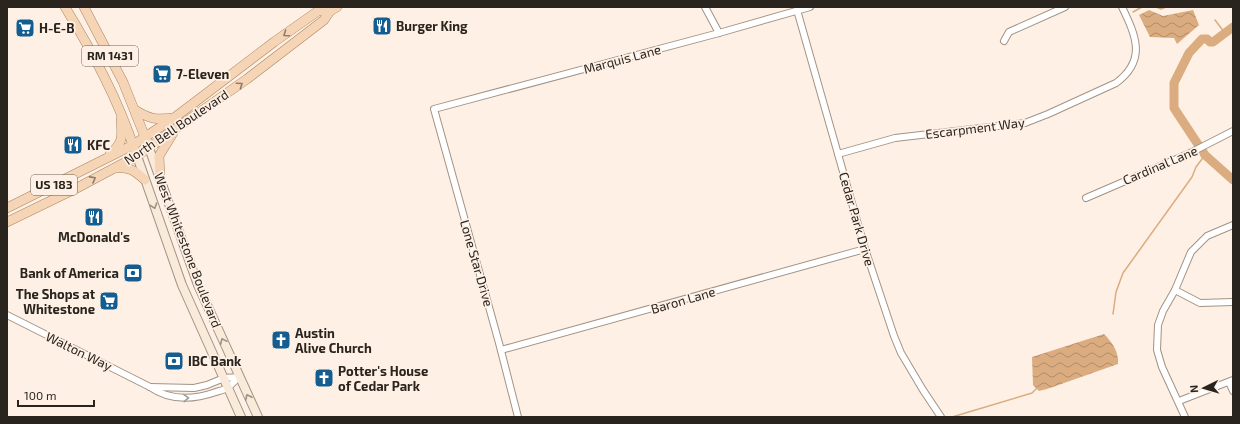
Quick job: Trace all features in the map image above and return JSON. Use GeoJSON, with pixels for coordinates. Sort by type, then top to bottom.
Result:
{"type":"FeatureCollection","features":[{"type":"Feature","properties":{"kind":"main road","name":"RM 1431"},"geometry":{"type":"LineString","coordinates":[[65,7],[103,73],[120,110],[137,156]]}},
{"type":"Feature","properties":{"kind":"main road","name":"RM 1431"},"geometry":{"type":"LineString","coordinates":[[84,7],[123,82],[146,137],[149,148]]}},
{"type":"Feature","properties":{"kind":"main road","name":"North Bell Boulevard"},"geometry":{"type":"LineString","coordinates":[[7,208],[133,145],[146,137],[174,118],[316,9],[331,8]]}},
{"type":"Feature","properties":{"kind":"main road","name":"North Bell Boulevard"},"geometry":{"type":"LineString","coordinates":[[7,222],[59,197],[137,156],[247,79],[324,20],[331,8]]}},
{"type":"Feature","properties":{"kind":"main road"},"geometry":{"type":"LineString","coordinates":[[316,9],[324,20]]}},
{"type":"Feature","properties":{"kind":"main road"},"geometry":{"type":"LineString","coordinates":[[100,161],[117,148],[122,140],[120,110]]}},
{"type":"Feature","properties":{"kind":"main road"},"geometry":{"type":"LineString","coordinates":[[135,110],[147,118],[174,118]]}},
{"type":"Feature","properties":{"kind":"main road"},"geometry":{"type":"LineString","coordinates":[[160,176],[159,156],[174,130]]}},
{"type":"Feature","properties":{"kind":"main road","name":"West Whitestone Boulevard"},"geometry":{"type":"LineString","coordinates":[[149,148],[198,285],[258,417]]}},
{"type":"Feature","properties":{"kind":"main road","name":"West Whitestone Boulevard"},"geometry":{"type":"LineString","coordinates":[[137,156],[182,286],[242,417]]}},
{"type":"Feature","properties":{"kind":"main road"},"geometry":{"type":"LineString","coordinates":[[111,169],[123,168],[134,170],[145,180]]}},
{"type":"Feature","properties":{"kind":"street"},"geometry":{"type":"LineString","coordinates":[[705,7],[719,33]]}},
{"type":"Feature","properties":{"kind":"street","name":"Marquis Lane"},"geometry":{"type":"LineString","coordinates":[[434,109],[719,33],[810,7]]}},
{"type":"Feature","properties":{"kind":"street"},"geometry":{"type":"LineString","coordinates":[[1004,41],[1009,32],[1065,7]]}},
{"type":"Feature","properties":{"kind":"street","name":"Escarpment Way"},"geometry":{"type":"LineString","coordinates":[[838,154],[895,138],[1025,123],[1116,83],[1124,77],[1131,68],[1136,56],[1137,46],[1135,35],[1122,7]]}},
{"type":"Feature","properties":{"kind":"street","name":"Cedar Park Drive"},"geometry":{"type":"LineString","coordinates":[[797,10],[865,249],[894,336],[901,353],[941,417]]}},
{"type":"Feature","properties":{"kind":"street","name":"Lone Star Drive"},"geometry":{"type":"LineString","coordinates":[[434,109],[501,350],[518,417]]}},
{"type":"Feature","properties":{"kind":"street","name":"Cardinal Lane"},"geometry":{"type":"LineString","coordinates":[[1086,198],[1194,151],[1233,131]]}},
{"type":"Feature","properties":{"kind":"street"},"geometry":{"type":"LineString","coordinates":[[1185,417],[1162,367],[1157,350],[1158,325],[1163,311],[1191,252],[1207,236],[1233,225]]}},
{"type":"Feature","properties":{"kind":"street","name":"Baron Lane"},"geometry":{"type":"LineString","coordinates":[[501,350],[865,249]]}},
{"type":"Feature","properties":{"kind":"street"},"geometry":{"type":"LineString","coordinates":[[1174,290],[1200,303],[1233,302]]}},
{"type":"Feature","properties":{"kind":"street","name":"Walton Way"},"geometry":{"type":"LineString","coordinates":[[7,315],[158,392],[178,398],[205,396],[228,387],[239,377]]}},
{"type":"Feature","properties":{"kind":"street","name":"Walton Way"},"geometry":{"type":"LineString","coordinates":[[150,387],[194,388],[207,385],[224,378],[239,377]]}},
{"type":"Feature","properties":{"kind":"street"},"geometry":{"type":"LineString","coordinates":[[1179,402],[1231,381],[1233,391]]}},
{"type":"Feature","properties":{"kind":"water"},"geometry":{"type":"Polygon","coordinates":[[[1149,10],[1163,16],[1193,10],[1199,25],[1177,44],[1174,38],[1150,37],[1139,15],[1149,10]]]}},
{"type":"Feature","properties":{"kind":"water"},"geometry":{"type":"Polygon","coordinates":[[[1104,334],[1110,340],[1114,348],[1117,355],[1118,364],[1039,391],[1033,385],[1032,357],[1104,334]]]}},
{"type":"Feature","properties":{"kind":"waterway"},"geometry":{"type":"LineString","coordinates":[[1133,12],[1142,7]]}},
{"type":"Feature","properties":{"kind":"waterway"},"geometry":{"type":"LineString","coordinates":[[1156,7],[1161,9],[1166,7]]}},
{"type":"Feature","properties":{"kind":"waterway"},"geometry":{"type":"LineString","coordinates":[[1215,20],[1225,33]]}},
{"type":"Feature","properties":{"kind":"waterway"},"geometry":{"type":"LineString","coordinates":[[1233,27],[1213,42],[1210,42],[1207,39],[1202,39],[1189,53],[1174,83],[1174,108],[1205,155],[1233,180]]}},
{"type":"Feature","properties":{"kind":"waterway"},"geometry":{"type":"LineString","coordinates":[[1113,314],[1116,292],[1123,273],[1192,177],[1196,167],[1205,155]]}},
{"type":"Feature","properties":{"kind":"waterway"},"geometry":{"type":"LineString","coordinates":[[952,417],[1032,393],[1038,387]]}},
{"type":"Feature","properties":{"kind":"place","name":"Burger King"},"geometry":{"type":"Point","coordinates":[382,26]}},
{"type":"Feature","properties":{"kind":"place","name":"H-E-B"},"geometry":{"type":"Point","coordinates":[25,28]}},
{"type":"Feature","properties":{"kind":"place","name":"7-Eleven"},"geometry":{"type":"Point","coordinates":[162,74]}},
{"type":"Feature","properties":{"kind":"place","name":"KFC"},"geometry":{"type":"Point","coordinates":[73,145]}},
{"type":"Feature","properties":{"kind":"place","name":"McDonald's"},"geometry":{"type":"Point","coordinates":[94,217]}},
{"type":"Feature","properties":{"kind":"place","name":"Bank of America"},"geometry":{"type":"Point","coordinates":[133,273]}},
{"type":"Feature","properties":{"kind":"place","name":"The Shops at Whitestone"},"geometry":{"type":"Point","coordinates":[109,301]}},
{"type":"Feature","properties":{"kind":"place","name":"Austin Alive Church"},"geometry":{"type":"Point","coordinates":[281,340]}},
{"type":"Feature","properties":{"kind":"place","name":"IBC Bank"},"geometry":{"type":"Point","coordinates":[174,361]}},
{"type":"Feature","properties":{"kind":"place","name":"Potter's House of Cedar Park"},"geometry":{"type":"Point","coordinates":[324,378]}}]}
